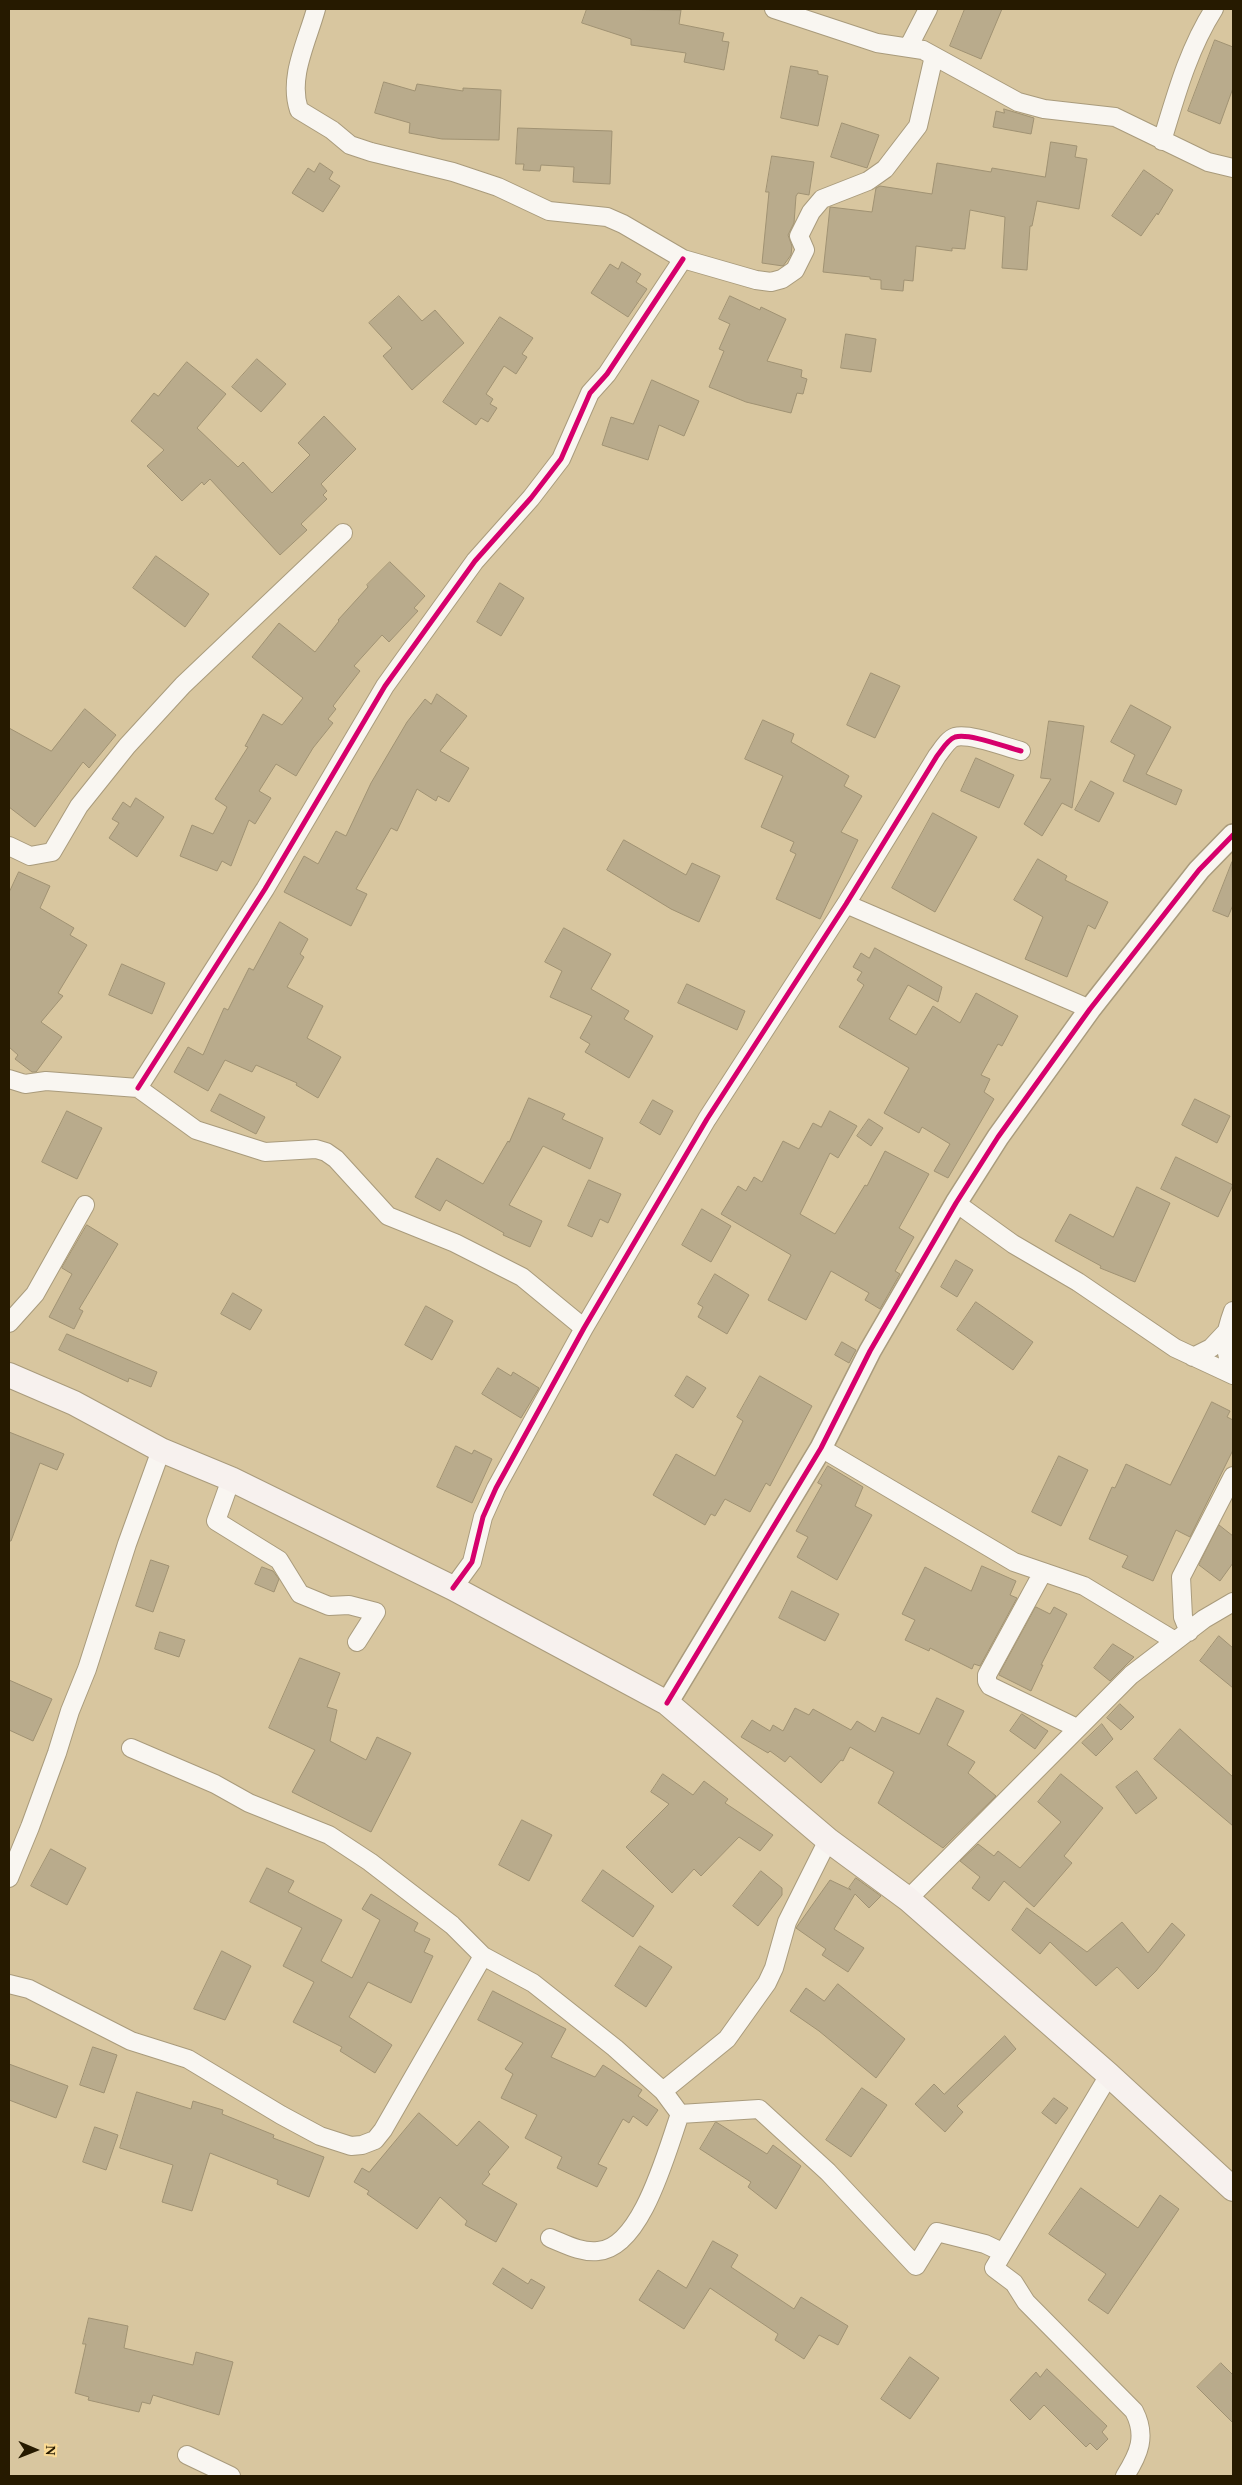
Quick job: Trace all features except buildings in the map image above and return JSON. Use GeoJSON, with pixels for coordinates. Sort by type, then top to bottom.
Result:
{"type":"FeatureCollection","features":[{"type":"Feature","properties":{"kind":"main road"},"geometry":{"type":"LineString","coordinates":[[9,1375],[74,1403],[161,1450],[231,1479],[454,1588],[667,1703],[828,1840],[908,1900],[1109,2075],[1233,2189]]}},
{"type":"Feature","properties":{"kind":"street"},"geometry":{"type":"LineString","coordinates":[[316,9],[295,82],[295,96],[300,110],[332,130],[350,145],[453,172],[498,187],[549,211],[607,217],[623,224],[683,259],[756,280],[771,282],[782,279],[795,270],[805,250],[799,236],[811,212],[822,199],[868,181],[885,169],[918,126],[934,56]]}},
{"type":"Feature","properties":{"kind":"street"},"geometry":{"type":"LineString","coordinates":[[774,9],[877,43],[909,46],[934,56],[1018,102],[1044,109],[1115,117],[1208,162],[1233,168]]}},
{"type":"Feature","properties":{"kind":"street"},"geometry":{"type":"LineString","coordinates":[[909,46],[928,9]]}},
{"type":"Feature","properties":{"kind":"street"},"geometry":{"type":"LineString","coordinates":[[1162,141],[1185,66],[1197,36],[1214,9]]}},
{"type":"Feature","properties":{"kind":"street"},"geometry":{"type":"LineString","coordinates":[[138,1088],[265,889],[385,686],[476,561],[531,498],[561,459],[590,393],[607,374],[683,259]]}},
{"type":"Feature","properties":{"kind":"street"},"geometry":{"type":"LineString","coordinates":[[9,846],[30,856],[52,852],[79,806],[128,746],[183,685],[343,533]]}},
{"type":"Feature","properties":{"kind":"street"},"geometry":{"type":"LineString","coordinates":[[454,1588],[472,1562],[483,1517],[496,1488],[584,1328],[707,1119],[846,904],[911,795],[947,742],[955,737],[965,737],[1021,751]]}},
{"type":"Feature","properties":{"kind":"street"},"geometry":{"type":"LineString","coordinates":[[667,1703],[821,1448],[870,1351],[956,1203],[998,1137],[1090,1008],[1199,870],[1233,835]]}},
{"type":"Feature","properties":{"kind":"street"},"geometry":{"type":"LineString","coordinates":[[846,904],[1090,1008]]}},
{"type":"Feature","properties":{"kind":"street"},"geometry":{"type":"LineString","coordinates":[[9,1079],[25,1084],[46,1081],[138,1088],[196,1130],[265,1152],[303,1148],[326,1152],[336,1159],[388,1216],[455,1243],[522,1277],[584,1328]]}},
{"type":"Feature","properties":{"kind":"street"},"geometry":{"type":"LineString","coordinates":[[956,1203],[1013,1244],[1193,1357],[1233,1375]]}},
{"type":"Feature","properties":{"kind":"street"},"geometry":{"type":"LineString","coordinates":[[9,1323],[35,1294],[85,1205]]}},
{"type":"Feature","properties":{"kind":"street"},"geometry":{"type":"LineString","coordinates":[[1233,1311],[1227,1331],[1226,1351],[1233,1367]]}},
{"type":"Feature","properties":{"kind":"street"},"geometry":{"type":"LineString","coordinates":[[1193,1357],[1211,1348],[1227,1331]]}},
{"type":"Feature","properties":{"kind":"street"},"geometry":{"type":"LineString","coordinates":[[821,1448],[1014,1562],[1084,1586],[1182,1637]]}},
{"type":"Feature","properties":{"kind":"street"},"geometry":{"type":"LineString","coordinates":[[9,1878],[30,1827],[70,1711],[87,1669],[127,1544],[161,1450]]}},
{"type":"Feature","properties":{"kind":"street"},"geometry":{"type":"LineString","coordinates":[[1182,1637],[1181,1577],[1233,1476]]}},
{"type":"Feature","properties":{"kind":"street"},"geometry":{"type":"LineString","coordinates":[[231,1479],[216,1521],[278,1560],[300,1594],[329,1606],[350,1605],[376,1612],[357,1642]]}},
{"type":"Feature","properties":{"kind":"street"},"geometry":{"type":"LineString","coordinates":[[1043,1572],[987,1675],[987,1681],[990,1686],[1077,1728]]}},
{"type":"Feature","properties":{"kind":"street"},"geometry":{"type":"LineString","coordinates":[[908,1900],[1131,1675],[1204,1619],[1233,1602]]}},
{"type":"Feature","properties":{"kind":"street"},"geometry":{"type":"LineString","coordinates":[[131,1748],[215,1784],[249,1803],[329,1835],[370,1862],[452,1925],[483,1956],[533,1983],[615,2048],[663,2091],[680,2114]]}},
{"type":"Feature","properties":{"kind":"street"},"geometry":{"type":"LineString","coordinates":[[663,2091],[727,2039],[767,1983],[774,1968],[787,1922],[828,1840]]}},
{"type":"Feature","properties":{"kind":"street"},"geometry":{"type":"LineString","coordinates":[[9,1984],[29,1989],[131,2041],[188,2059],[281,2115],[320,2136],[352,2146],[362,2145],[375,2140],[383,2130],[483,1956]]}},
{"type":"Feature","properties":{"kind":"street"},"geometry":{"type":"LineString","coordinates":[[1109,2075],[994,2268],[1014,2283],[1026,2302],[1134,2411],[1142,2432],[1141,2445],[1136,2459],[1126,2476]]}},
{"type":"Feature","properties":{"kind":"street"},"geometry":{"type":"LineString","coordinates":[[680,2114],[758,2109],[828,2172],[916,2266],[937,2232],[985,2244],[1002,2252]]}},
{"type":"Feature","properties":{"kind":"street"},"geometry":{"type":"LineString","coordinates":[[550,2238],[583,2251],[600,2252],[618,2244],[631,2231],[650,2196],[680,2114]]}},
{"type":"Feature","properties":{"kind":"street"},"geometry":{"type":"LineString","coordinates":[[187,2455],[231,2476]]}},
{"type":"Feature","properties":{"kind":"cycle path"},"geometry":{"type":"LineString","coordinates":[[138,1088],[265,889],[385,686],[475,561],[531,498],[561,459],[590,393],[607,374],[683,259]]}},
{"type":"Feature","properties":{"kind":"cycle path"},"geometry":{"type":"LineString","coordinates":[[453,1588],[472,1562],[483,1517],[496,1488],[584,1328],[707,1119],[846,904],[937,756],[950,740],[961,736],[1021,751]]}},
{"type":"Feature","properties":{"kind":"cycle path"},"geometry":{"type":"LineString","coordinates":[[667,1703],[821,1448],[870,1351],[956,1203],[998,1137],[1090,1009],[1199,870],[1233,835]]}}]}
